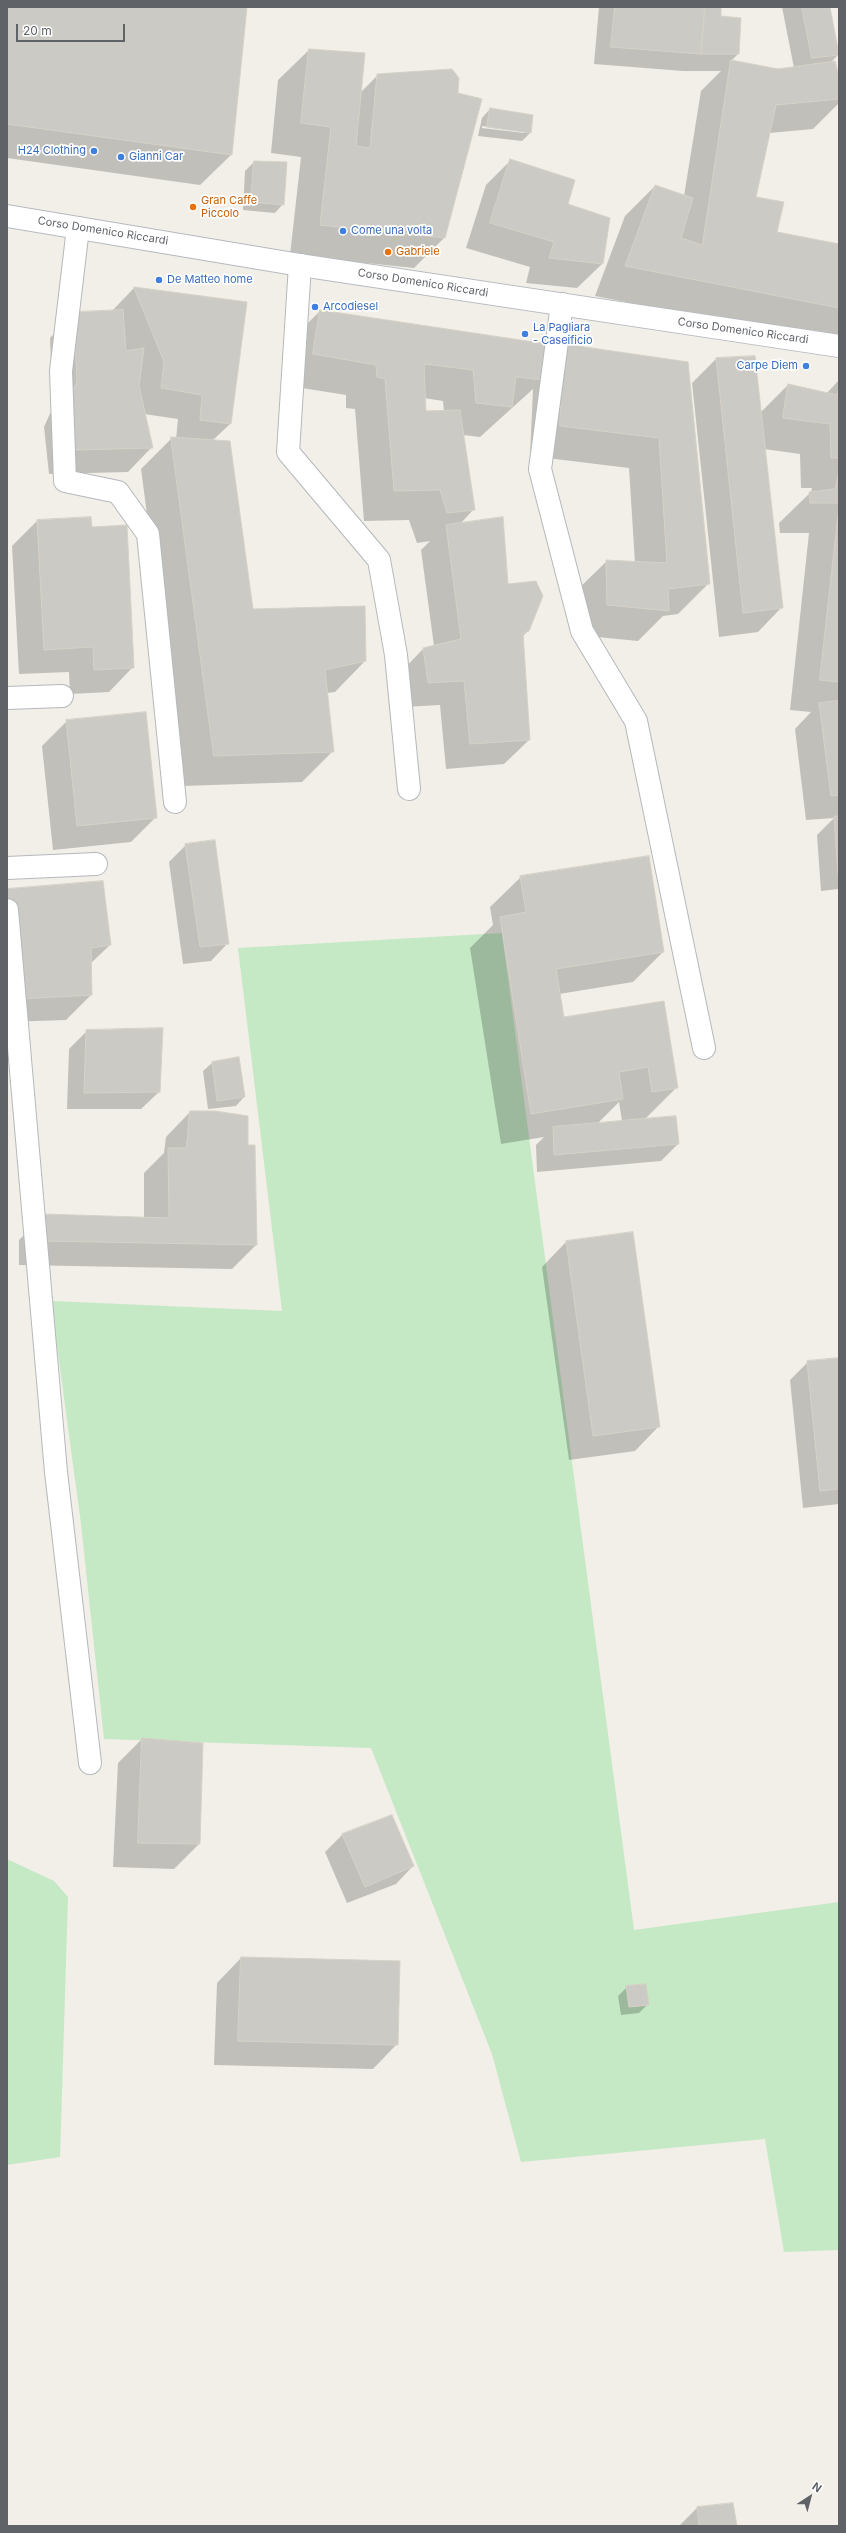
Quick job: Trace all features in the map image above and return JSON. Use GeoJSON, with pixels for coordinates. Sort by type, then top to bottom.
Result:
{"type":"FeatureCollection","features":[{"type":"Feature","properties":{"kind":"street","name":"Corso Domenico Riccardi"},"geometry":{"type":"LineString","coordinates":[[7,216],[300,264],[839,346]]}},
{"type":"Feature","properties":{"kind":"street"},"geometry":{"type":"LineString","coordinates":[[78,228],[61,371],[65,481],[118,492],[148,534],[175,802]]}},
{"type":"Feature","properties":{"kind":"street"},"geometry":{"type":"LineString","coordinates":[[300,264],[288,452],[379,560],[396,655],[409,790]]}},
{"type":"Feature","properties":{"kind":"street"},"geometry":{"type":"LineString","coordinates":[[562,304],[540,469],[582,631],[636,721],[704,1048]]}},
{"type":"Feature","properties":{"kind":"street"},"geometry":{"type":"LineString","coordinates":[[7,698],[62,696]]}},
{"type":"Feature","properties":{"kind":"street"},"geometry":{"type":"LineString","coordinates":[[7,868],[96,864]]}},
{"type":"Feature","properties":{"kind":"street"},"geometry":{"type":"LineString","coordinates":[[7,910],[56,1472],[90,1763]]}},
{"type":"Feature","properties":{"kind":"green space"},"geometry":{"type":"Polygon","coordinates":[[[502,933],[634,1930],[839,1902],[839,2250],[784,2252],[765,2139],[521,2162],[492,2054],[371,1748],[104,1739],[81,1524],[51,1301],[282,1311],[238,948],[502,933]]]}},
{"type":"Feature","properties":{"kind":"green space"},"geometry":{"type":"Polygon","coordinates":[[[7,1859],[54,1881],[68,1897],[60,2157],[7,2165],[7,1859]]]}},
{"type":"Feature","properties":{"kind":"building"},"geometry":{"type":"Polygon","coordinates":[[[7,7],[247,7],[232,155],[7,124],[7,7]]]}},
{"type":"Feature","properties":{"kind":"building"},"geometry":{"type":"Polygon","coordinates":[[[615,7],[705,7],[701,54],[611,47],[615,7]]]}},
{"type":"Feature","properties":{"kind":"building"},"geometry":{"type":"Polygon","coordinates":[[[705,7],[721,7],[721,16],[741,18],[739,54],[701,54],[705,7]]]}},
{"type":"Feature","properties":{"kind":"building"},"geometry":{"type":"Polygon","coordinates":[[[802,7],[830,7],[839,55],[812,58],[802,7]]]}},
{"type":"Feature","properties":{"kind":"building"},"geometry":{"type":"Polygon","coordinates":[[[309,49],[365,53],[356,146],[370,148],[377,74],[452,69],[459,78],[458,93],[482,99],[445,238],[320,225],[331,127],[301,123],[309,49]]]}},
{"type":"Feature","properties":{"kind":"building"},"geometry":{"type":"Polygon","coordinates":[[[731,60],[778,69],[835,61],[839,77],[839,99],[776,105],[756,197],[784,202],[777,232],[839,244],[839,308],[625,266],[655,185],[693,198],[681,238],[702,245],[731,60]]]}},
{"type":"Feature","properties":{"kind":"building"},"geometry":{"type":"Polygon","coordinates":[[[490,108],[533,115],[531,133],[487,127],[490,108]]]}},
{"type":"Feature","properties":{"kind":"building"},"geometry":{"type":"Polygon","coordinates":[[[510,159],[575,180],[568,204],[610,218],[603,264],[549,258],[554,242],[490,223],[510,159]]]}},
{"type":"Feature","properties":{"kind":"building"},"geometry":{"type":"Polygon","coordinates":[[[254,161],[287,162],[284,205],[251,202],[254,161]]]}},
{"type":"Feature","properties":{"kind":"building"},"geometry":{"type":"Polygon","coordinates":[[[134,287],[247,302],[231,424],[200,420],[202,395],[161,388],[164,362],[134,287]]]}},
{"type":"Feature","properties":{"kind":"building"},"geometry":{"type":"Polygon","coordinates":[[[123,310],[126,351],[144,348],[139,386],[153,448],[74,450],[68,401],[77,382],[74,312],[123,310]]]}},
{"type":"Feature","properties":{"kind":"building"},"geometry":{"type":"Polygon","coordinates":[[[320,310],[547,344],[543,380],[516,377],[512,407],[476,403],[473,370],[424,364],[426,411],[460,410],[475,510],[447,513],[440,490],[394,491],[385,379],[377,377],[376,365],[313,354],[320,310]]]}},
{"type":"Feature","properties":{"kind":"building"},"geometry":{"type":"Polygon","coordinates":[[[564,344],[688,362],[710,584],[668,589],[669,611],[607,605],[606,560],[667,563],[659,438],[560,426],[564,344]]]}},
{"type":"Feature","properties":{"kind":"building"},"geometry":{"type":"Polygon","coordinates":[[[755,356],[783,608],[743,613],[716,358],[755,356]]]}},
{"type":"Feature","properties":{"kind":"building"},"geometry":{"type":"Polygon","coordinates":[[[788,384],[837,395],[839,388],[839,458],[831,458],[830,424],[783,418],[788,384]]]}},
{"type":"Feature","properties":{"kind":"building"},"geometry":{"type":"Polygon","coordinates":[[[171,437],[230,441],[253,609],[365,606],[366,661],[325,670],[334,752],[214,756],[171,437]]]}},
{"type":"Feature","properties":{"kind":"building"},"geometry":{"type":"Polygon","coordinates":[[[839,470],[839,503],[810,503],[809,492],[835,489],[839,470]]]}},
{"type":"Feature","properties":{"kind":"building"},"geometry":{"type":"Polygon","coordinates":[[[839,506],[839,682],[820,680],[839,506]]]}},
{"type":"Feature","properties":{"kind":"building"},"geometry":{"type":"Polygon","coordinates":[[[91,517],[92,527],[127,525],[134,668],[94,670],[93,647],[44,650],[37,520],[91,517]]]}},
{"type":"Feature","properties":{"kind":"building"},"geometry":{"type":"Polygon","coordinates":[[[503,517],[508,584],[536,581],[543,596],[529,631],[523,633],[530,740],[470,744],[464,681],[428,683],[423,648],[461,639],[446,525],[503,517]]]}},
{"type":"Feature","properties":{"kind":"building"},"geometry":{"type":"Polygon","coordinates":[[[839,701],[839,795],[831,796],[819,703],[839,701]]]}},
{"type":"Feature","properties":{"kind":"building"},"geometry":{"type":"Polygon","coordinates":[[[146,712],[157,818],[77,826],[66,720],[146,712]]]}},
{"type":"Feature","properties":{"kind":"building"},"geometry":{"type":"Polygon","coordinates":[[[839,816],[839,874],[838,874],[834,817],[839,816]]]}},
{"type":"Feature","properties":{"kind":"building"},"geometry":{"type":"Polygon","coordinates":[[[215,840],[229,944],[200,947],[185,844],[215,840]]]}},
{"type":"Feature","properties":{"kind":"building"},"geometry":{"type":"Polygon","coordinates":[[[649,856],[664,952],[556,969],[564,1017],[664,1001],[678,1088],[652,1092],[648,1067],[619,1072],[623,1099],[531,1114],[500,917],[526,912],[520,876],[649,856]]]}},
{"type":"Feature","properties":{"kind":"building"},"geometry":{"type":"Polygon","coordinates":[[[103,881],[111,945],[91,948],[92,995],[19,999],[7,889],[103,881]]]}},
{"type":"Feature","properties":{"kind":"building"},"geometry":{"type":"Polygon","coordinates":[[[163,1028],[160,1092],[84,1093],[86,1030],[163,1028]]]}},
{"type":"Feature","properties":{"kind":"building"},"geometry":{"type":"Polygon","coordinates":[[[239,1057],[245,1097],[217,1101],[212,1062],[239,1057]]]}},
{"type":"Feature","properties":{"kind":"building"},"geometry":{"type":"Polygon","coordinates":[[[190,1111],[215,1111],[248,1116],[248,1145],[255,1145],[257,1245],[43,1241],[43,1214],[169,1218],[168,1148],[186,1148],[190,1111]]]}},
{"type":"Feature","properties":{"kind":"building"},"geometry":{"type":"Polygon","coordinates":[[[676,1116],[679,1144],[554,1155],[553,1127],[676,1116]]]}},
{"type":"Feature","properties":{"kind":"building"},"geometry":{"type":"Polygon","coordinates":[[[633,1232],[660,1427],[593,1436],[566,1241],[633,1232]]]}},
{"type":"Feature","properties":{"kind":"building"},"geometry":{"type":"Polygon","coordinates":[[[839,1358],[839,1489],[820,1491],[807,1361],[839,1358]]]}},
{"type":"Feature","properties":{"kind":"building"},"geometry":{"type":"Polygon","coordinates":[[[142,1738],[203,1743],[200,1844],[138,1843],[142,1738]]]}},
{"type":"Feature","properties":{"kind":"building"},"geometry":{"type":"Polygon","coordinates":[[[392,1815],[414,1866],[365,1887],[342,1834],[392,1815]]]}},
{"type":"Feature","properties":{"kind":"building"},"geometry":{"type":"Polygon","coordinates":[[[241,1957],[400,1961],[398,2045],[238,2041],[241,1957]]]}},
{"type":"Feature","properties":{"kind":"building"},"geometry":{"type":"Polygon","coordinates":[[[646,1984],[649,2005],[629,2007],[626,1986],[646,1984]]]}},
{"type":"Feature","properties":{"kind":"building"},"geometry":{"type":"Polygon","coordinates":[[[733,2503],[737,2526],[699,2526],[697,2507],[733,2503]]]}},
{"type":"Feature","properties":{"kind":"place","name":"H24 Clothing"},"geometry":{"type":"Point","coordinates":[94,151]}},
{"type":"Feature","properties":{"kind":"place","name":"Gianni Car"},"geometry":{"type":"Point","coordinates":[121,157]}},
{"type":"Feature","properties":{"kind":"place","name":"Gran Caffe Piccolo"},"geometry":{"type":"Point","coordinates":[193,207]}},
{"type":"Feature","properties":{"kind":"place","name":"Come una volta"},"geometry":{"type":"Point","coordinates":[343,231]}},
{"type":"Feature","properties":{"kind":"place","name":"Gabriele"},"geometry":{"type":"Point","coordinates":[388,252]}},
{"type":"Feature","properties":{"kind":"place","name":"De Matteo home"},"geometry":{"type":"Point","coordinates":[159,280]}},
{"type":"Feature","properties":{"kind":"place","name":"Arcodiesel"},"geometry":{"type":"Point","coordinates":[315,307]}},
{"type":"Feature","properties":{"kind":"place","name":"La Pagliara - Caseificio"},"geometry":{"type":"Point","coordinates":[525,334]}},
{"type":"Feature","properties":{"kind":"place","name":"Carpe Diem"},"geometry":{"type":"Point","coordinates":[806,366]}}]}
